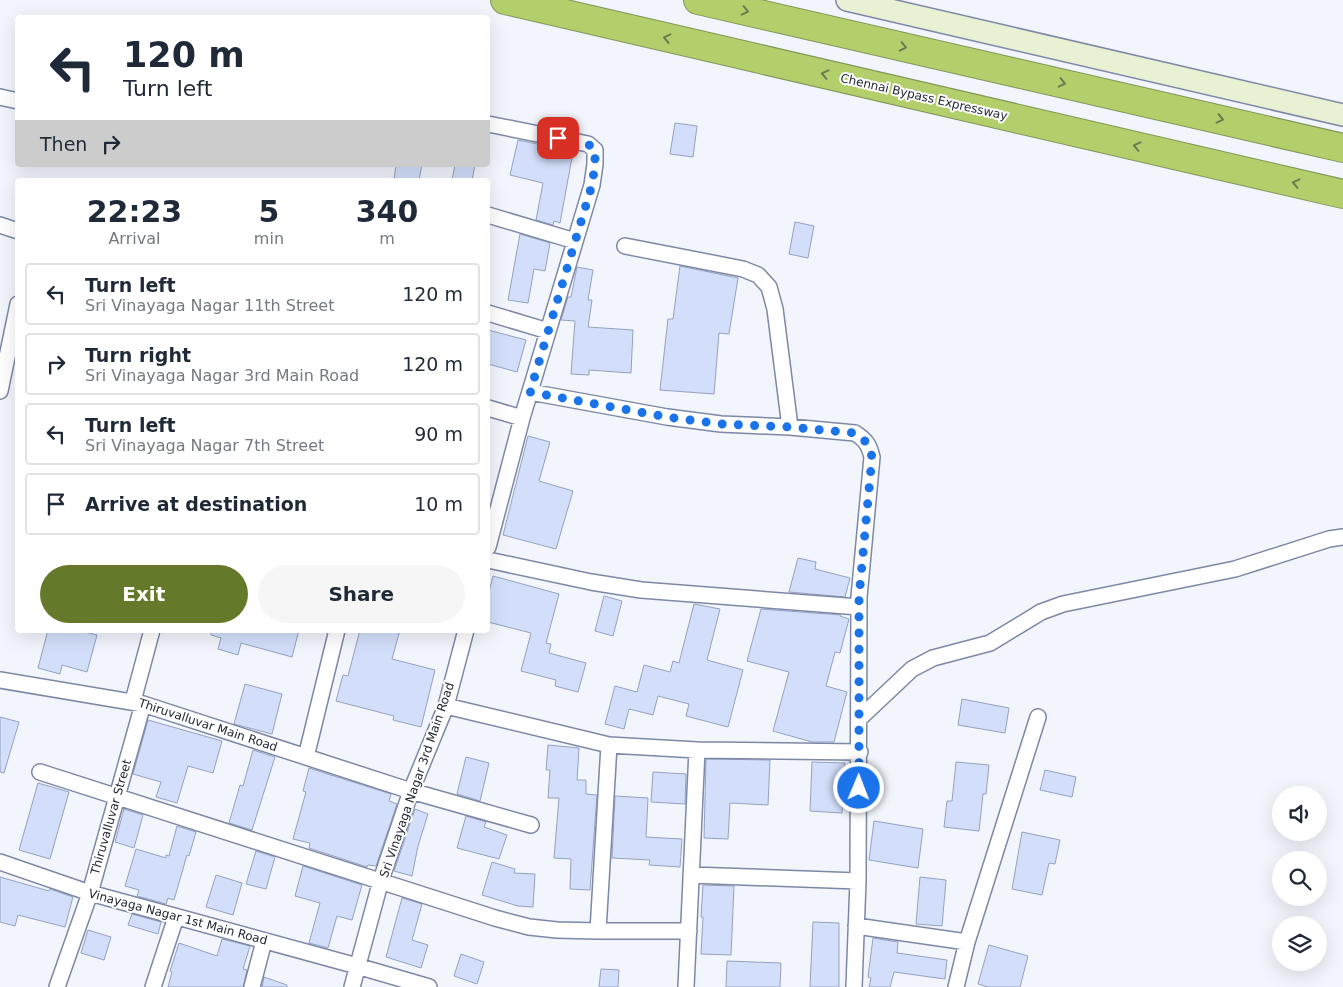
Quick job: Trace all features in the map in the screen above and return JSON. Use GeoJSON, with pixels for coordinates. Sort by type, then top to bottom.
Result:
{"type":"FeatureCollection","features":[{"type":"Feature","properties":{"kind":"highway","name":"Chennai Bypass Expressway"},"geometry":{"type":"LineString","coordinates":[[505,0],[1343,194]]}},
{"type":"Feature","properties":{"kind":"highway"},"geometry":{"type":"LineString","coordinates":[[698,0],[1343,148]]}},
{"type":"Feature","properties":{"kind":"street"},"geometry":{"type":"LineString","coordinates":[[847,0],[886,5],[1343,115]]}},
{"type":"Feature","properties":{"kind":"street"},"geometry":{"type":"LineString","coordinates":[[0,97],[15,100]]}},
{"type":"Feature","properties":{"kind":"street"},"geometry":{"type":"LineString","coordinates":[[490,124],[588,144],[595,150],[592,185],[522,418],[490,539]]}},
{"type":"Feature","properties":{"kind":"street"},"geometry":{"type":"LineString","coordinates":[[490,216],[574,242]]}},
{"type":"Feature","properties":{"kind":"street"},"geometry":{"type":"LineString","coordinates":[[0,225],[15,230]]}},
{"type":"Feature","properties":{"kind":"street"},"geometry":{"type":"LineString","coordinates":[[624,246],[743,269],[758,275],[768,287],[775,309],[790,427]]}},
{"type":"Feature","properties":{"kind":"street"},"geometry":{"type":"LineString","coordinates":[[490,314],[548,331]]}},
{"type":"Feature","properties":{"kind":"street"},"geometry":{"type":"LineString","coordinates":[[0,391],[15,318]]}},
{"type":"Feature","properties":{"kind":"street"},"geometry":{"type":"LineString","coordinates":[[530,392],[667,417],[712,423],[855,433],[870,445],[872,457],[859,607],[860,752],[854,987]]}},
{"type":"Feature","properties":{"kind":"street"},"geometry":{"type":"LineString","coordinates":[[490,409],[522,418]]}},
{"type":"Feature","properties":{"kind":"street"},"geometry":{"type":"LineString","coordinates":[[860,718],[912,669],[933,658],[990,643],[1041,612],[1064,604],[1235,569],[1329,539],[1343,537]]}},
{"type":"Feature","properties":{"kind":"street"},"geometry":{"type":"LineString","coordinates":[[490,560],[591,582],[641,590],[859,607]]}},
{"type":"Feature","properties":{"kind":"street","name":"Thiruvalluvar Street"},"geometry":{"type":"LineString","coordinates":[[57,987],[90,893],[116,798],[151,633]]}},
{"type":"Feature","properties":{"kind":"street"},"geometry":{"type":"LineString","coordinates":[[306,757],[336,633]]}},
{"type":"Feature","properties":{"kind":"street","name":"Sri Vinayaga Nagar 3rd Main Road"},"geometry":{"type":"LineString","coordinates":[[352,987],[381,880],[411,791],[446,706],[465,633]]}},
{"type":"Feature","properties":{"kind":"street","name":"Thiruvalluvar Main Road"},"geometry":{"type":"LineString","coordinates":[[0,680],[138,702],[411,791],[531,825]]}},
{"type":"Feature","properties":{"kind":"street"},"geometry":{"type":"LineString","coordinates":[[446,706],[610,745],[697,750],[860,752]]}},
{"type":"Feature","properties":{"kind":"street"},"geometry":{"type":"LineString","coordinates":[[956,987],[967,942],[1038,717]]}},
{"type":"Feature","properties":{"kind":"street"},"geometry":{"type":"LineString","coordinates":[[598,931],[610,745]]}},
{"type":"Feature","properties":{"kind":"street"},"geometry":{"type":"LineString","coordinates":[[686,987],[697,750]]}},
{"type":"Feature","properties":{"kind":"street"},"geometry":{"type":"LineString","coordinates":[[40,772],[116,798],[381,880],[495,918],[529,927],[598,931],[689,930]]}},
{"type":"Feature","properties":{"kind":"street","name":"Vinayaga Nagar 1st Main Road"},"geometry":{"type":"LineString","coordinates":[[0,862],[90,893],[428,987]]}},
{"type":"Feature","properties":{"kind":"street"},"geometry":{"type":"LineString","coordinates":[[691,875],[858,881]]}},
{"type":"Feature","properties":{"kind":"street"},"geometry":{"type":"LineString","coordinates":[[153,987],[176,917]]}},
{"type":"Feature","properties":{"kind":"street"},"geometry":{"type":"LineString","coordinates":[[856,926],[967,942]]}},
{"type":"Feature","properties":{"kind":"street"},"geometry":{"type":"LineString","coordinates":[[252,987],[264,940]]}},
{"type":"Feature","properties":{"kind":"building"},"geometry":{"type":"Polygon","coordinates":[[[675,123],[697,126],[693,157],[670,154],[675,123]]]}},
{"type":"Feature","properties":{"kind":"building"},"geometry":{"type":"Polygon","coordinates":[[[518,140],[542,145],[541,147],[573,152],[560,223],[554,221],[553,225],[536,220],[543,183],[510,175],[518,140]]]}},
{"type":"Feature","properties":{"kind":"building"},"geometry":{"type":"Polygon","coordinates":[[[396,167],[422,167],[419,178],[394,178],[396,167]]]}},
{"type":"Feature","properties":{"kind":"building"},"geometry":{"type":"Polygon","coordinates":[[[455,167],[475,167],[472,178],[452,178],[455,167]]]}},
{"type":"Feature","properties":{"kind":"building"},"geometry":{"type":"Polygon","coordinates":[[[795,222],[814,226],[808,258],[789,254],[795,222]]]}},
{"type":"Feature","properties":{"kind":"building"},"geometry":{"type":"Polygon","coordinates":[[[520,234],[550,243],[545,271],[534,269],[528,303],[508,300],[520,234]]]}},
{"type":"Feature","properties":{"kind":"building"},"geometry":{"type":"Polygon","coordinates":[[[680,266],[738,278],[729,334],[719,333],[714,394],[660,390],[668,319],[673,319],[680,266]]]}},
{"type":"Feature","properties":{"kind":"building"},"geometry":{"type":"Polygon","coordinates":[[[577,267],[593,270],[588,300],[592,300],[588,327],[633,330],[631,373],[589,370],[589,375],[571,374],[575,321],[561,320],[568,297],[571,297],[577,267]]]}},
{"type":"Feature","properties":{"kind":"building"},"geometry":{"type":"Polygon","coordinates":[[[490,331],[526,340],[517,372],[490,365],[490,331]]]}},
{"type":"Feature","properties":{"kind":"building"},"geometry":{"type":"Polygon","coordinates":[[[528,436],[550,442],[539,481],[573,491],[556,549],[503,535],[528,436]]]}},
{"type":"Feature","properties":{"kind":"building"},"geometry":{"type":"Polygon","coordinates":[[[798,558],[816,562],[815,569],[850,578],[845,597],[789,592],[798,558]]]}},
{"type":"Feature","properties":{"kind":"building"},"geometry":{"type":"Polygon","coordinates":[[[493,576],[559,594],[546,643],[551,644],[549,653],[586,663],[578,692],[555,686],[556,680],[521,671],[531,633],[490,623],[490,588],[493,576]]]}},
{"type":"Feature","properties":{"kind":"building"},"geometry":{"type":"Polygon","coordinates":[[[604,596],[622,601],[613,636],[595,631],[604,596]]]}},
{"type":"Feature","properties":{"kind":"building"},"geometry":{"type":"Polygon","coordinates":[[[694,604],[720,609],[707,660],[743,670],[728,727],[686,716],[689,704],[658,696],[653,715],[629,709],[624,729],[605,724],[615,686],[637,692],[644,665],[670,672],[673,661],[679,663],[694,604]]]}},
{"type":"Feature","properties":{"kind":"building"},"geometry":{"type":"Polygon","coordinates":[[[761,609],[841,615],[849,619],[840,653],[835,652],[826,686],[847,692],[834,742],[812,742],[773,731],[789,672],[747,661],[761,609]]]}},
{"type":"Feature","properties":{"kind":"building"},"geometry":{"type":"Polygon","coordinates":[[[47,633],[89,633],[97,635],[87,672],[62,665],[60,674],[38,668],[47,633]]]}},
{"type":"Feature","properties":{"kind":"building"},"geometry":{"type":"Polygon","coordinates":[[[211,633],[298,633],[292,657],[241,643],[238,655],[218,649],[221,638],[211,635],[211,633]]]}},
{"type":"Feature","properties":{"kind":"building"},"geometry":{"type":"Polygon","coordinates":[[[359,633],[399,633],[392,659],[435,670],[421,727],[393,720],[394,716],[336,701],[343,675],[348,676],[359,633]]]}},
{"type":"Feature","properties":{"kind":"building"},"geometry":{"type":"Polygon","coordinates":[[[245,684],[282,694],[272,734],[234,724],[245,684]]]}},
{"type":"Feature","properties":{"kind":"building"},"geometry":{"type":"Polygon","coordinates":[[[962,699],[1009,708],[1005,733],[958,725],[962,699]]]}},
{"type":"Feature","properties":{"kind":"building"},"geometry":{"type":"Polygon","coordinates":[[[0,717],[19,722],[4,773],[0,772],[0,717]]]}},
{"type":"Feature","properties":{"kind":"building"},"geometry":{"type":"Polygon","coordinates":[[[148,720],[222,741],[213,773],[188,766],[177,803],[156,797],[161,782],[133,774],[148,720]]]}},
{"type":"Feature","properties":{"kind":"building"},"geometry":{"type":"Polygon","coordinates":[[[548,745],[579,748],[577,780],[586,780],[586,794],[597,795],[590,890],[570,889],[571,859],[554,858],[559,798],[548,798],[550,770],[546,770],[548,745]]]}},
{"type":"Feature","properties":{"kind":"building"},"geometry":{"type":"Polygon","coordinates":[[[253,750],[275,757],[252,830],[229,823],[240,785],[243,786],[253,750]]]}},
{"type":"Feature","properties":{"kind":"building"},"geometry":{"type":"Polygon","coordinates":[[[466,757],[489,763],[480,801],[457,794],[466,757]]]}},
{"type":"Feature","properties":{"kind":"building"},"geometry":{"type":"Polygon","coordinates":[[[706,759],[770,760],[768,805],[730,803],[728,839],[704,838],[706,759]]]}},
{"type":"Feature","properties":{"kind":"building"},"geometry":{"type":"Polygon","coordinates":[[[812,762],[845,763],[842,813],[810,811],[812,762]]]}},
{"type":"Feature","properties":{"kind":"building"},"geometry":{"type":"Polygon","coordinates":[[[956,762],[989,765],[986,794],[983,794],[979,831],[944,827],[947,801],[952,801],[956,762]]]}},
{"type":"Feature","properties":{"kind":"building"},"geometry":{"type":"Polygon","coordinates":[[[309,768],[391,794],[389,801],[397,804],[376,866],[368,865],[367,867],[309,848],[310,843],[293,839],[306,792],[303,791],[309,768]]]}},
{"type":"Feature","properties":{"kind":"building"},"geometry":{"type":"Polygon","coordinates":[[[1045,770],[1076,777],[1072,797],[1040,790],[1045,770]]]}},
{"type":"Feature","properties":{"kind":"building"},"geometry":{"type":"Polygon","coordinates":[[[653,772],[686,774],[685,804],[651,802],[653,772]]]}},
{"type":"Feature","properties":{"kind":"building"},"geometry":{"type":"Polygon","coordinates":[[[38,783],[69,792],[50,859],[19,850],[38,783]]]}},
{"type":"Feature","properties":{"kind":"building"},"geometry":{"type":"Polygon","coordinates":[[[615,796],[648,798],[646,837],[682,839],[680,867],[649,865],[650,860],[612,858],[615,796]]]}},
{"type":"Feature","properties":{"kind":"building"},"geometry":{"type":"Polygon","coordinates":[[[124,809],[143,815],[134,848],[115,842],[124,809]]]}},
{"type":"Feature","properties":{"kind":"building"},"geometry":{"type":"Polygon","coordinates":[[[415,809],[428,814],[418,846],[412,876],[394,871],[415,809]]]}},
{"type":"Feature","properties":{"kind":"building"},"geometry":{"type":"Polygon","coordinates":[[[466,816],[486,822],[484,827],[507,835],[499,859],[457,848],[466,816]]]}},
{"type":"Feature","properties":{"kind":"building"},"geometry":{"type":"Polygon","coordinates":[[[874,821],[923,829],[918,868],[869,860],[874,821]]]}},
{"type":"Feature","properties":{"kind":"building"},"geometry":{"type":"Polygon","coordinates":[[[177,826],[196,832],[174,900],[168,898],[166,904],[137,896],[139,890],[125,886],[136,849],[166,858],[166,855],[169,856],[177,826]]]}},
{"type":"Feature","properties":{"kind":"building"},"geometry":{"type":"Polygon","coordinates":[[[1022,832],[1060,840],[1055,864],[1049,863],[1042,895],[1012,889],[1022,832]]]}},
{"type":"Feature","properties":{"kind":"building"},"geometry":{"type":"Polygon","coordinates":[[[256,851],[275,857],[266,889],[246,884],[256,851]]]}},
{"type":"Feature","properties":{"kind":"building"},"geometry":{"type":"Polygon","coordinates":[[[492,862],[515,869],[514,873],[535,874],[533,907],[518,906],[482,895],[492,862]]]}},
{"type":"Feature","properties":{"kind":"building"},"geometry":{"type":"Polygon","coordinates":[[[303,866],[362,885],[352,920],[337,916],[328,948],[309,943],[320,903],[295,896],[303,866]]]}},
{"type":"Feature","properties":{"kind":"building"},"geometry":{"type":"Polygon","coordinates":[[[216,875],[242,883],[233,915],[206,907],[216,875]]]}},
{"type":"Feature","properties":{"kind":"building"},"geometry":{"type":"Polygon","coordinates":[[[0,877],[49,891],[50,889],[73,897],[65,927],[18,915],[15,926],[0,922],[0,877]]]}},
{"type":"Feature","properties":{"kind":"building"},"geometry":{"type":"Polygon","coordinates":[[[920,877],[946,880],[942,926],[916,924],[920,877]]]}},
{"type":"Feature","properties":{"kind":"building"},"geometry":{"type":"Polygon","coordinates":[[[703,885],[734,886],[731,955],[701,954],[703,885]]]}},
{"type":"Feature","properties":{"kind":"building"},"geometry":{"type":"Polygon","coordinates":[[[402,898],[422,904],[412,940],[428,945],[421,968],[386,957],[402,898]]]}},
{"type":"Feature","properties":{"kind":"building"},"geometry":{"type":"Polygon","coordinates":[[[132,914],[161,922],[158,934],[128,925],[132,914]]]}},
{"type":"Feature","properties":{"kind":"building"},"geometry":{"type":"Polygon","coordinates":[[[813,922],[839,923],[839,987],[810,987],[813,922]]]}},
{"type":"Feature","properties":{"kind":"building"},"geometry":{"type":"Polygon","coordinates":[[[88,930],[111,937],[104,960],[81,953],[88,930]]]}},
{"type":"Feature","properties":{"kind":"building"},"geometry":{"type":"Polygon","coordinates":[[[873,938],[898,942],[897,953],[947,960],[945,979],[894,972],[890,987],[869,987],[871,978],[868,977],[873,938]]]}},
{"type":"Feature","properties":{"kind":"building"},"geometry":{"type":"Polygon","coordinates":[[[222,939],[250,946],[243,969],[247,970],[243,987],[168,987],[172,972],[170,971],[179,943],[217,956],[222,939]]]}},
{"type":"Feature","properties":{"kind":"building"},"geometry":{"type":"Polygon","coordinates":[[[989,945],[1028,956],[1020,987],[988,987],[978,984],[989,945]]]}},
{"type":"Feature","properties":{"kind":"building"},"geometry":{"type":"Polygon","coordinates":[[[461,954],[484,962],[477,984],[454,976],[461,954]]]}},
{"type":"Feature","properties":{"kind":"building"},"geometry":{"type":"Polygon","coordinates":[[[727,961],[781,963],[780,987],[726,987],[727,961]]]}},
{"type":"Feature","properties":{"kind":"building"},"geometry":{"type":"Polygon","coordinates":[[[601,969],[619,970],[618,987],[599,987],[601,969]]]}},
{"type":"Feature","properties":{"kind":"building"},"geometry":{"type":"Polygon","coordinates":[[[264,977],[287,985],[287,987],[262,987],[264,977]]]}},
{"type":"Feature","properties":{"kind":"route"},"geometry":{"type":"LineString","coordinates":[[558,138],[588,144],[595,150],[595,164],[592,185],[530,392],[667,417],[721,424],[790,427],[855,433],[870,445],[872,457],[859,597],[859,788]]}}]}
